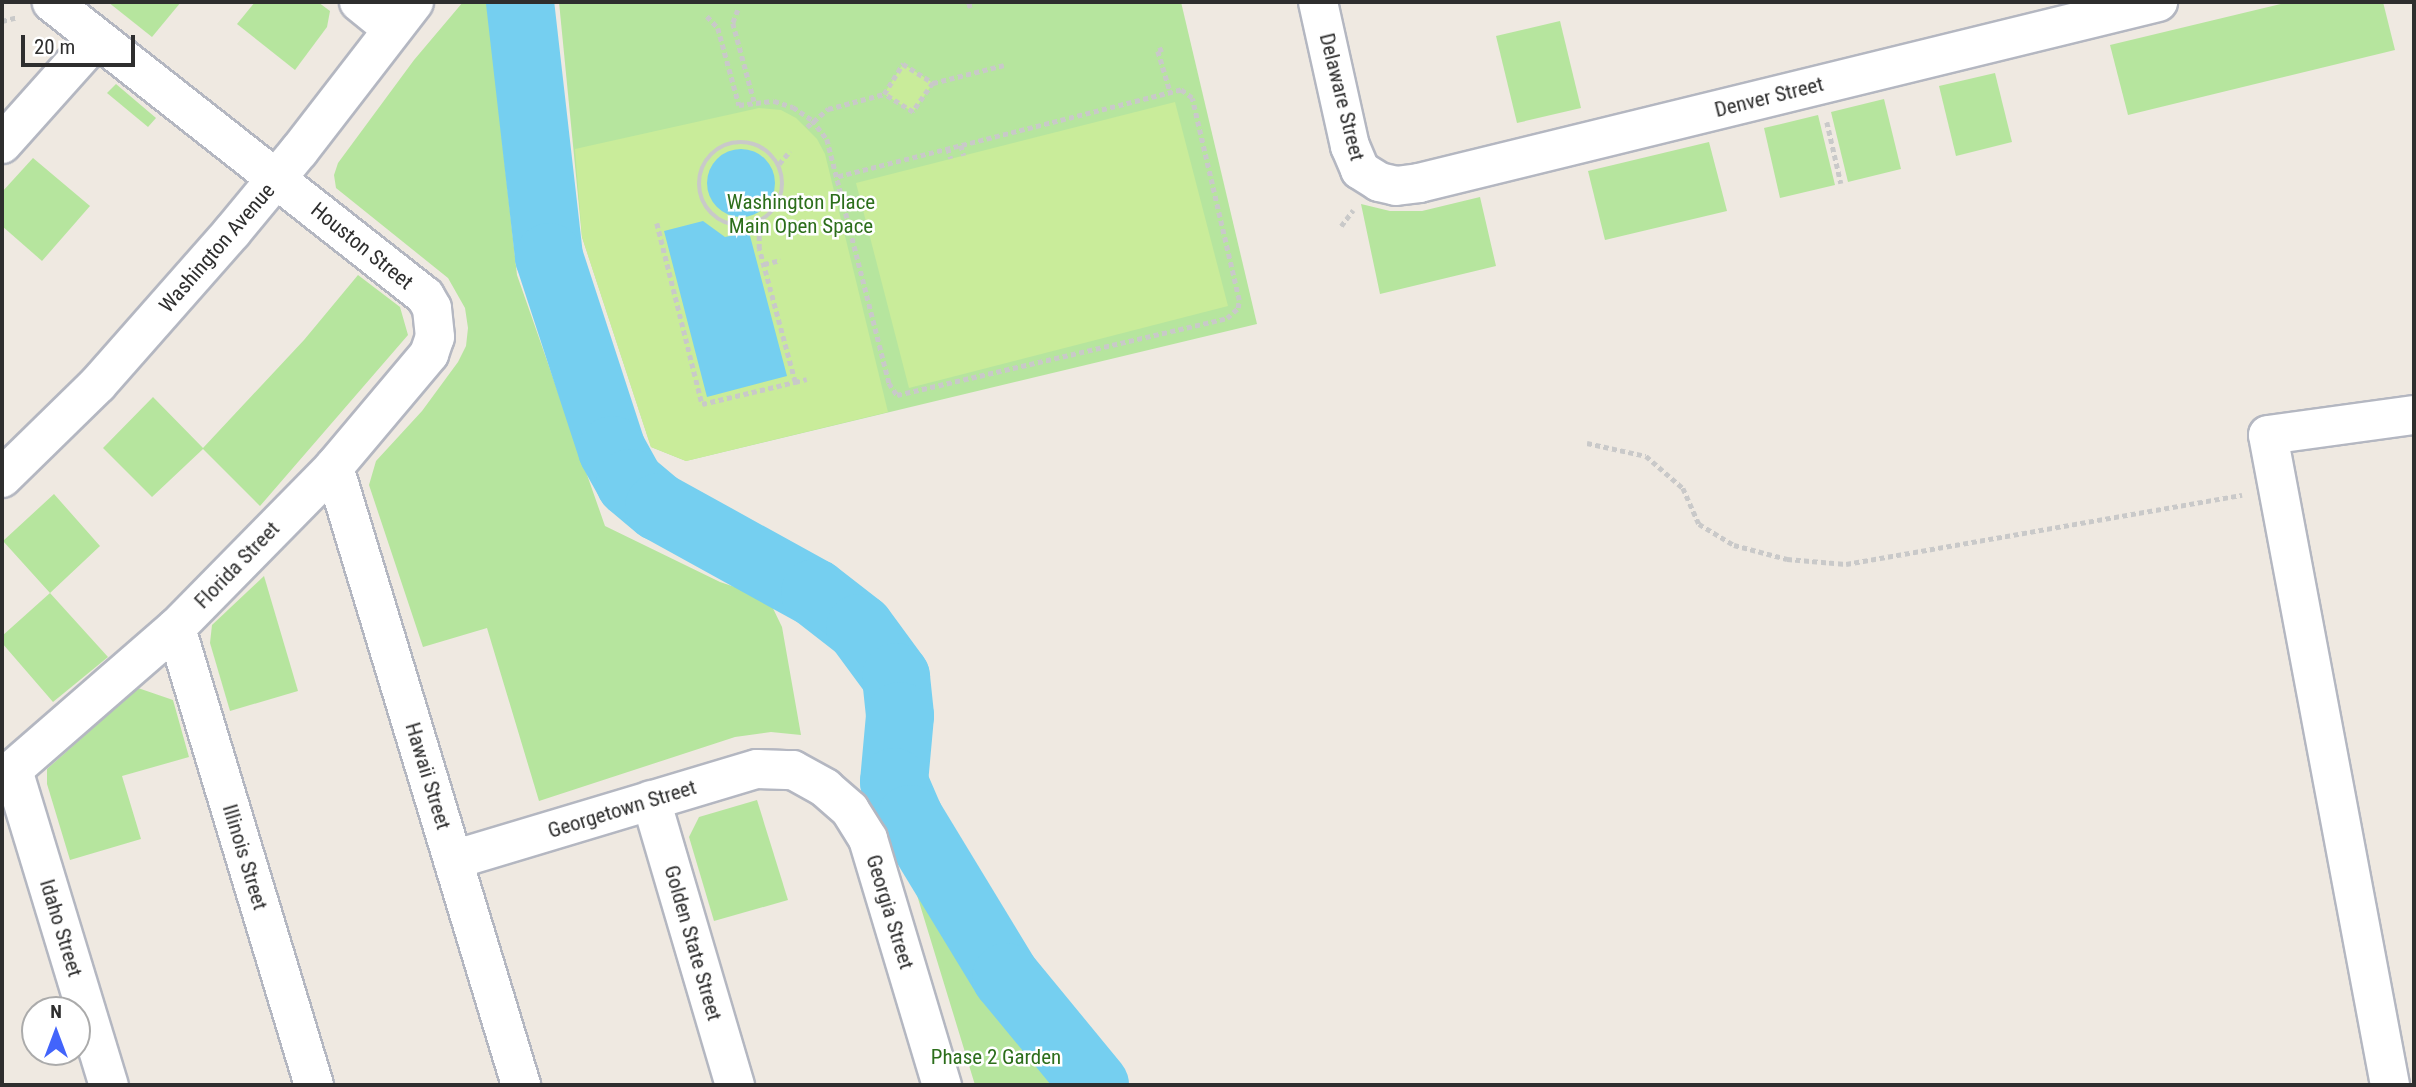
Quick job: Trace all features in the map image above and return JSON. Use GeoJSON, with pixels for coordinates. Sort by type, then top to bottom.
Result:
{"type":"FeatureCollection","features":[{"type":"Feature","properties":{"kind":"street","name":"Houston Street"},"geometry":{"type":"LineString","coordinates":[[52,2],[425,296],[435,323]]}},
{"type":"Feature","properties":{"kind":"street"},"geometry":{"type":"LineString","coordinates":[[359,2],[402,15]]}},
{"type":"Feature","properties":{"kind":"street","name":"Delaware Street"},"geometry":{"type":"LineString","coordinates":[[1318,2],[1350,146],[1360,170],[1379,182]]}},
{"type":"Feature","properties":{"kind":"street","name":"Denver Street"},"geometry":{"type":"LineString","coordinates":[[1379,182],[1396,186],[1419,183],[1818,85],[2048,15],[2158,2]]}},
{"type":"Feature","properties":{"kind":"street","name":"Washington Avenue"},"geometry":{"type":"LineString","coordinates":[[2,478],[98,384],[278,178],[402,15]]}},
{"type":"Feature","properties":{"kind":"street"},"geometry":{"type":"LineString","coordinates":[[2,144],[96,39]]}},
{"type":"Feature","properties":{"kind":"street","name":"Florida Street"},"geometry":{"type":"LineString","coordinates":[[7,775],[176,628],[334,467],[429,354],[435,337],[435,323]]}},
{"type":"Feature","properties":{"kind":"street"},"geometry":{"type":"LineString","coordinates":[[2389,1085],[2268,435],[2414,415]]}},
{"type":"Feature","properties":{"kind":"street","name":"Hawaii Street"},"geometry":{"type":"LineString","coordinates":[[334,467],[522,1085]]}},
{"type":"Feature","properties":{"kind":"street","name":"Illinois Street"},"geometry":{"type":"LineString","coordinates":[[176,628],[314,1085]]}},
{"type":"Feature","properties":{"kind":"street","name":"Georgetown Street"},"geometry":{"type":"LineString","coordinates":[[453,860],[757,769],[793,770]]}},
{"type":"Feature","properties":{"kind":"street","name":"Georgia Street"},"geometry":{"type":"LineString","coordinates":[[793,770],[825,788],[850,810],[868,839],[942,1085]]}},
{"type":"Feature","properties":{"kind":"street","name":"Idaho Street"},"geometry":{"type":"LineString","coordinates":[[7,775],[109,1085]]}},
{"type":"Feature","properties":{"kind":"street","name":"Golden State Street"},"geometry":{"type":"LineString","coordinates":[[651,800],[735,1085]]}},
{"type":"Feature","properties":{"kind":"path"},"geometry":{"type":"LineString","coordinates":[[738,10],[733,23],[754,101]]}},
{"type":"Feature","properties":{"kind":"path"},"geometry":{"type":"LineString","coordinates":[[707,16],[718,28],[739,105],[754,101],[774,101],[793,107],[812,120],[827,139],[889,383],[897,395],[1227,318],[1238,308],[1239,300],[1192,98],[1181,90],[838,177]]}},
{"type":"Feature","properties":{"kind":"path"},"geometry":{"type":"LineString","coordinates":[[1163,49],[1158,51],[1170,91]]}},
{"type":"Feature","properties":{"kind":"path"},"geometry":{"type":"LineString","coordinates":[[807,127],[828,109],[884,94],[903,64],[933,83]]}},
{"type":"Feature","properties":{"kind":"path"},"geometry":{"type":"LineString","coordinates":[[884,94],[914,112],[933,83],[1004,65]]}},
{"type":"Feature","properties":{"kind":"path"},"geometry":{"type":"LineString","coordinates":[[1818,85],[1841,183]]}},
{"type":"Feature","properties":{"kind":"path"},"geometry":{"type":"LineString","coordinates":[[727,144],[757,144],[770,152],[779,164],[784,177],[784,191],[770,216],[759,223],[728,225],[715,218],[705,207],[699,192],[699,177],[704,163],[714,151],[727,144]]}},
{"type":"Feature","properties":{"kind":"path"},"geometry":{"type":"LineString","coordinates":[[961,145],[964,156]]}},
{"type":"Feature","properties":{"kind":"path"},"geometry":{"type":"LineString","coordinates":[[948,148],[951,159]]}},
{"type":"Feature","properties":{"kind":"path"},"geometry":{"type":"LineString","coordinates":[[779,164],[790,150]]}},
{"type":"Feature","properties":{"kind":"path"},"geometry":{"type":"LineString","coordinates":[[657,223],[702,404],[807,379]]}},
{"type":"Feature","properties":{"kind":"path"},"geometry":{"type":"LineString","coordinates":[[759,223],[764,264],[795,382]]}},
{"type":"Feature","properties":{"kind":"path"},"geometry":{"type":"LineString","coordinates":[[764,264],[782,260]]}},
{"type":"Feature","properties":{"kind":"path"},"geometry":{"type":"LineString","coordinates":[[1587,443],[1646,456],[1683,488],[1699,524],[1734,545],[1787,559],[1846,564],[2277,488]]}},
{"type":"Feature","properties":{"kind":"green space"},"geometry":{"type":"Polygon","coordinates":[[[108,2],[181,2],[152,37],[108,2]]]}},
{"type":"Feature","properties":{"kind":"green space"},"geometry":{"type":"Polygon","coordinates":[[[255,2],[318,2],[330,11],[327,27],[295,70],[237,24],[255,2]]]}},
{"type":"Feature","properties":{"kind":"green space"},"geometry":{"type":"Polygon","coordinates":[[[463,2],[487,2],[517,275],[605,526],[720,582],[768,598],[782,627],[801,735],[771,732],[735,737],[539,801],[487,628],[423,647],[369,485],[376,461],[422,411],[458,362],[466,346],[468,328],[465,308],[448,278],[336,188],[334,175],[338,163],[414,60],[463,2]]]}},
{"type":"Feature","properties":{"kind":"green space","name":"Washington Place Main Open Space"},"geometry":{"type":"Polygon","coordinates":[[[559,2],[1181,2],[1257,324],[686,461],[651,447],[582,237],[559,2]]]}},
{"type":"Feature","properties":{"kind":"green space"},"geometry":{"type":"Polygon","coordinates":[[[2289,2],[2383,2],[2395,50],[2128,115],[2110,45],[2289,2]]]}},
{"type":"Feature","properties":{"kind":"green space"},"geometry":{"type":"Polygon","coordinates":[[[1560,21],[1581,108],[1517,123],[1496,36],[1560,21]]]}},
{"type":"Feature","properties":{"kind":"green space"},"geometry":{"type":"Polygon","coordinates":[[[903,64],[933,83],[913,112],[884,94],[903,64]]]}},
{"type":"Feature","properties":{"kind":"green space"},"geometry":{"type":"Polygon","coordinates":[[[1995,73],[2012,142],[1956,156],[1939,86],[1995,73]]]}},
{"type":"Feature","properties":{"kind":"green space"},"geometry":{"type":"Polygon","coordinates":[[[116,84],[156,118],[148,127],[107,93],[116,84]]]}},
{"type":"Feature","properties":{"kind":"green space"},"geometry":{"type":"Polygon","coordinates":[[[1884,99],[1901,169],[1848,182],[1831,112],[1884,99]]]}},
{"type":"Feature","properties":{"kind":"green space"},"geometry":{"type":"Polygon","coordinates":[[[1175,102],[1228,306],[909,388],[856,183],[1175,102]]]}},
{"type":"Feature","properties":{"kind":"green space"},"geometry":{"type":"Polygon","coordinates":[[[759,108],[781,110],[796,118],[817,139],[825,154],[888,412],[686,461],[651,447],[582,237],[575,149],[759,108]]]}},
{"type":"Feature","properties":{"kind":"green space"},"geometry":{"type":"Polygon","coordinates":[[[1818,115],[1835,185],[1780,198],[1764,128],[1818,115]]]}},
{"type":"Feature","properties":{"kind":"green space"},"geometry":{"type":"Polygon","coordinates":[[[1709,142],[1727,211],[1605,240],[1588,171],[1709,142]]]}},
{"type":"Feature","properties":{"kind":"green space"},"geometry":{"type":"Polygon","coordinates":[[[33,158],[90,206],[42,261],[2,226],[2,192],[33,158]]]}},
{"type":"Feature","properties":{"kind":"green space"},"geometry":{"type":"Polygon","coordinates":[[[1480,197],[1496,266],[1380,294],[1361,204],[1390,211],[1422,211],[1480,197]]]}},
{"type":"Feature","properties":{"kind":"green space"},"geometry":{"type":"Polygon","coordinates":[[[358,275],[400,307],[408,335],[260,506],[203,449],[152,497],[103,448],[153,397],[203,448],[304,340],[358,275]]]}},
{"type":"Feature","properties":{"kind":"green space"},"geometry":{"type":"Polygon","coordinates":[[[54,494],[100,546],[50,593],[3,541],[54,494]]]}},
{"type":"Feature","properties":{"kind":"green space"},"geometry":{"type":"Polygon","coordinates":[[[264,576],[298,691],[230,711],[210,643],[212,625],[264,576]]]}},
{"type":"Feature","properties":{"kind":"green space"},"geometry":{"type":"Polygon","coordinates":[[[50,593],[108,657],[53,702],[2,643],[2,636],[50,593]]]}},
{"type":"Feature","properties":{"kind":"green space"},"geometry":{"type":"Polygon","coordinates":[[[138,688],[173,700],[189,757],[122,776],[141,839],[70,860],[47,784],[47,769],[138,688]]]}},
{"type":"Feature","properties":{"kind":"green space"},"geometry":{"type":"Polygon","coordinates":[[[757,800],[788,900],[714,921],[689,837],[699,817],[757,800]]]}},
{"type":"Feature","properties":{"kind":"green space","name":"Phase 2 Garden"},"geometry":{"type":"Polygon","coordinates":[[[891,810],[999,1017],[1054,1085],[975,1085],[891,810]]]}},
{"type":"Feature","properties":{"kind":"water"},"geometry":{"type":"Polygon","coordinates":[[[734,149],[748,149],[760,154],[770,164],[775,183],[770,202],[760,212],[748,217],[734,217],[722,212],[712,202],[707,190],[707,176],[712,164],[722,154],[734,149]]]}},
{"type":"Feature","properties":{"kind":"water"},"geometry":{"type":"Polygon","coordinates":[[[703,221],[725,237],[749,232],[787,376],[707,397],[664,231],[703,221]]]}},
{"type":"Feature","properties":{"kind":"waterway"},"geometry":{"type":"LineString","coordinates":[[520,2],[549,257],[612,450],[630,483],[659,507],[815,593],[860,628],[896,677],[900,716],[894,782],[910,819],[1006,977],[1095,1085]]}}]}
